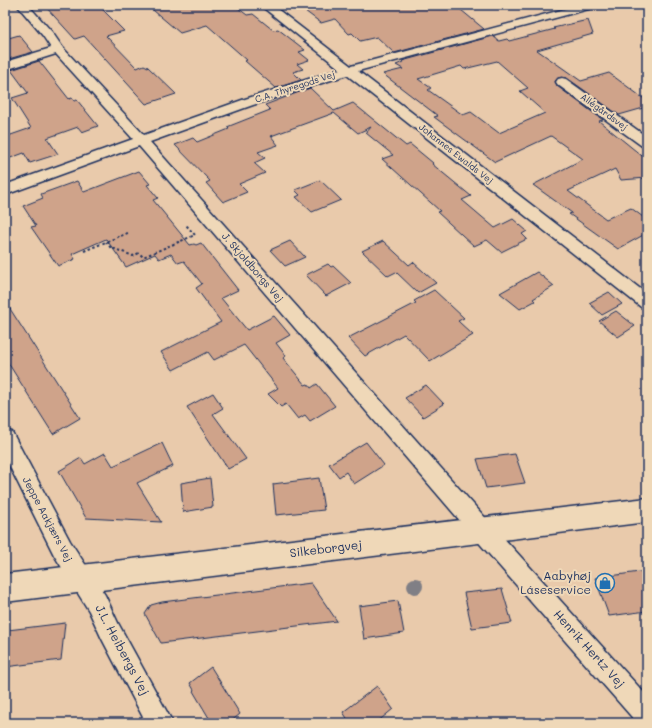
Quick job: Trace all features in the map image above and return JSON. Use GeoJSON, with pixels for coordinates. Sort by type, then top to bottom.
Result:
{"type":"FeatureCollection","features":[{"type":"Feature","properties":{"kind":"street","name":"J. Skjoldborgs Vej"},"geometry":{"type":"LineString","coordinates":[[22,5],[48,34],[58,50],[142,141],[482,530]]}},
{"type":"Feature","properties":{"kind":"street","name":"Johannes Ewalds Vej"},"geometry":{"type":"LineString","coordinates":[[266,5],[647,303]]}},
{"type":"Feature","properties":{"kind":"street","name":"C.A. Thyregods Vej"},"geometry":{"type":"LineString","coordinates":[[5,190],[249,102],[349,70],[592,5]]}},
{"type":"Feature","properties":{"kind":"street"},"geometry":{"type":"LineString","coordinates":[[5,66],[58,50]]}},
{"type":"Feature","properties":{"kind":"street","name":"Allégårdsvej"},"geometry":{"type":"LineString","coordinates":[[562,82],[647,143]]}},
{"type":"Feature","properties":{"kind":"street","name":"Jeppe Aakjærs Vej"},"geometry":{"type":"LineString","coordinates":[[5,438],[62,548],[82,578]]}},
{"type":"Feature","properties":{"kind":"street","name":"Silkeborgvej"},"geometry":{"type":"LineString","coordinates":[[5,588],[647,510]]}},
{"type":"Feature","properties":{"kind":"street","name":"Henrik Hertz Vej"},"geometry":{"type":"LineString","coordinates":[[482,530],[647,715]]}},
{"type":"Feature","properties":{"kind":"street","name":"J.L. Heibergs Vej"},"geometry":{"type":"LineString","coordinates":[[82,578],[97,603],[110,631],[160,723]]}},
{"type":"Feature","properties":{"kind":"path"},"geometry":{"type":"LineString","coordinates":[[106,242],[110,247],[133,256],[139,253],[143,258],[195,235],[186,225]]}},
{"type":"Feature","properties":{"kind":"path"},"geometry":{"type":"LineString","coordinates":[[84,251],[130,232]]}},
{"type":"Feature","properties":{"kind":"building"},"geometry":{"type":"Polygon","coordinates":[[[44,5],[98,5],[124,31],[106,36],[137,68],[144,65],[148,67],[176,94],[146,104],[84,36],[75,39],[44,5]]]}},
{"type":"Feature","properties":{"kind":"building"},"geometry":{"type":"Polygon","coordinates":[[[147,5],[234,5],[247,15],[253,14],[273,30],[278,29],[305,50],[299,52],[309,60],[297,64],[303,69],[293,72],[301,80],[276,88],[207,25],[180,33],[147,5]]]}},
{"type":"Feature","properties":{"kind":"building"},"geometry":{"type":"Polygon","coordinates":[[[297,5],[455,5],[484,29],[394,53],[377,37],[360,41],[352,33],[349,34],[335,19],[321,23],[297,5]]]}},
{"type":"Feature","properties":{"kind":"building"},"geometry":{"type":"Polygon","coordinates":[[[588,20],[593,34],[537,50],[581,81],[609,73],[647,101],[647,107],[619,115],[567,78],[558,78],[555,81],[557,86],[603,120],[599,121],[647,160],[647,178],[621,180],[615,169],[568,191],[606,219],[631,208],[647,220],[647,233],[618,249],[569,214],[572,213],[533,185],[583,159],[551,136],[495,162],[434,117],[438,116],[383,74],[403,69],[396,65],[403,62],[402,61],[493,36],[499,41],[507,39],[509,41],[555,29],[553,28],[588,20]],[[497,61],[464,69],[461,66],[418,79],[431,88],[428,90],[463,115],[471,112],[499,133],[545,113],[520,91],[528,88],[497,61]]]}},
{"type":"Feature","properties":{"kind":"building"},"geometry":{"type":"Polygon","coordinates":[[[19,35],[33,52],[5,60],[5,39],[19,35]]]}},
{"type":"Feature","properties":{"kind":"building"},"geometry":{"type":"Polygon","coordinates":[[[39,61],[69,99],[72,98],[74,101],[77,100],[98,126],[82,132],[78,127],[47,138],[58,154],[30,163],[24,153],[5,160],[5,137],[31,128],[12,98],[28,93],[11,70],[39,61]]]}},
{"type":"Feature","properties":{"kind":"building"},"geometry":{"type":"Polygon","coordinates":[[[310,88],[334,111],[353,103],[406,146],[410,144],[471,196],[462,200],[495,228],[513,219],[527,231],[522,234],[527,239],[501,252],[487,240],[474,246],[437,212],[440,211],[382,159],[393,155],[366,133],[371,127],[358,133],[334,113],[271,136],[278,145],[258,152],[265,158],[254,163],[265,173],[239,184],[247,192],[223,202],[206,183],[210,181],[175,145],[193,138],[197,142],[229,129],[227,127],[270,110],[265,105],[310,88]]]}},
{"type":"Feature","properties":{"kind":"building"},"geometry":{"type":"Polygon","coordinates":[[[139,171],[150,184],[147,185],[158,198],[153,200],[190,245],[201,243],[238,290],[221,298],[247,330],[274,316],[290,335],[276,343],[286,356],[283,358],[305,385],[308,384],[311,388],[317,384],[335,406],[310,421],[305,415],[298,419],[286,404],[281,407],[268,394],[278,388],[244,345],[214,360],[208,352],[173,370],[161,352],[221,322],[196,288],[202,284],[184,261],[178,263],[171,254],[159,259],[155,254],[126,267],[106,239],[72,254],[75,259],[58,266],[31,227],[36,226],[23,206],[43,198],[41,194],[77,181],[84,192],[139,171]]]}},
{"type":"Feature","properties":{"kind":"building"},"geometry":{"type":"Polygon","coordinates":[[[320,180],[341,200],[312,212],[296,197],[300,195],[295,190],[320,180]]]}},
{"type":"Feature","properties":{"kind":"building"},"geometry":{"type":"Polygon","coordinates":[[[290,241],[305,257],[285,266],[270,250],[290,241]]]}},
{"type":"Feature","properties":{"kind":"building"},"geometry":{"type":"Polygon","coordinates":[[[383,241],[409,265],[413,262],[436,283],[418,293],[396,272],[388,276],[362,251],[383,241]]]}},
{"type":"Feature","properties":{"kind":"building"},"geometry":{"type":"Polygon","coordinates":[[[328,264],[331,267],[333,266],[351,283],[326,296],[306,275],[328,264]]]}},
{"type":"Feature","properties":{"kind":"building"},"geometry":{"type":"Polygon","coordinates":[[[537,272],[554,286],[533,299],[535,301],[520,309],[500,293],[537,272]]]}},
{"type":"Feature","properties":{"kind":"building"},"geometry":{"type":"Polygon","coordinates":[[[434,290],[464,318],[458,321],[473,335],[430,361],[404,334],[365,356],[348,338],[416,303],[414,301],[434,290]]]}},
{"type":"Feature","properties":{"kind":"building"},"geometry":{"type":"Polygon","coordinates":[[[609,292],[622,304],[602,315],[589,303],[609,292]]]}},
{"type":"Feature","properties":{"kind":"building"},"geometry":{"type":"Polygon","coordinates":[[[5,301],[80,418],[53,434],[5,358],[5,301]]]}},
{"type":"Feature","properties":{"kind":"building"},"geometry":{"type":"Polygon","coordinates":[[[616,311],[635,326],[618,337],[599,321],[616,311]]]}},
{"type":"Feature","properties":{"kind":"building"},"geometry":{"type":"Polygon","coordinates":[[[426,385],[444,404],[423,417],[405,398],[426,385]]]}},
{"type":"Feature","properties":{"kind":"building"},"geometry":{"type":"Polygon","coordinates":[[[213,393],[223,408],[213,414],[246,459],[228,469],[187,407],[213,393]]]}},
{"type":"Feature","properties":{"kind":"building"},"geometry":{"type":"Polygon","coordinates":[[[366,442],[384,465],[354,484],[346,472],[339,477],[329,464],[366,442]]]}},
{"type":"Feature","properties":{"kind":"building"},"geometry":{"type":"Polygon","coordinates":[[[162,443],[173,466],[137,483],[161,522],[86,518],[59,471],[81,458],[85,464],[105,453],[113,466],[162,443]]]}},
{"type":"Feature","properties":{"kind":"building"},"geometry":{"type":"Polygon","coordinates":[[[515,454],[525,483],[486,488],[477,459],[515,454]]]}},
{"type":"Feature","properties":{"kind":"building"},"geometry":{"type":"Polygon","coordinates":[[[210,478],[213,507],[183,512],[181,483],[210,478]]]}},
{"type":"Feature","properties":{"kind":"building"},"geometry":{"type":"Polygon","coordinates":[[[319,478],[324,510],[276,515],[273,484],[319,478]]]}},
{"type":"Feature","properties":{"kind":"building"},"geometry":{"type":"Polygon","coordinates":[[[647,571],[647,611],[609,616],[595,578],[647,571]]]}},
{"type":"Feature","properties":{"kind":"building"},"geometry":{"type":"Polygon","coordinates":[[[311,583],[337,621],[161,643],[145,614],[151,605],[162,602],[311,583]]]}},
{"type":"Feature","properties":{"kind":"building"},"geometry":{"type":"Polygon","coordinates":[[[502,589],[512,623],[472,628],[464,593],[502,589]]]}},
{"type":"Feature","properties":{"kind":"building"},"geometry":{"type":"Polygon","coordinates":[[[398,601],[404,633],[364,639],[359,606],[398,601]]]}},
{"type":"Feature","properties":{"kind":"building"},"geometry":{"type":"Polygon","coordinates":[[[65,623],[61,660],[5,667],[5,652],[8,630],[65,623]]]}},
{"type":"Feature","properties":{"kind":"building"},"geometry":{"type":"Polygon","coordinates":[[[211,667],[240,714],[229,723],[212,723],[193,691],[194,690],[190,683],[211,667]]]}},
{"type":"Feature","properties":{"kind":"building"},"geometry":{"type":"Polygon","coordinates":[[[377,686],[393,709],[376,723],[350,723],[343,712],[377,686]]]}},
{"type":"Feature","properties":{"kind":"place","name":"Aabyhøj Láseservice"},"geometry":{"type":"Point","coordinates":[605,583]}}]}
